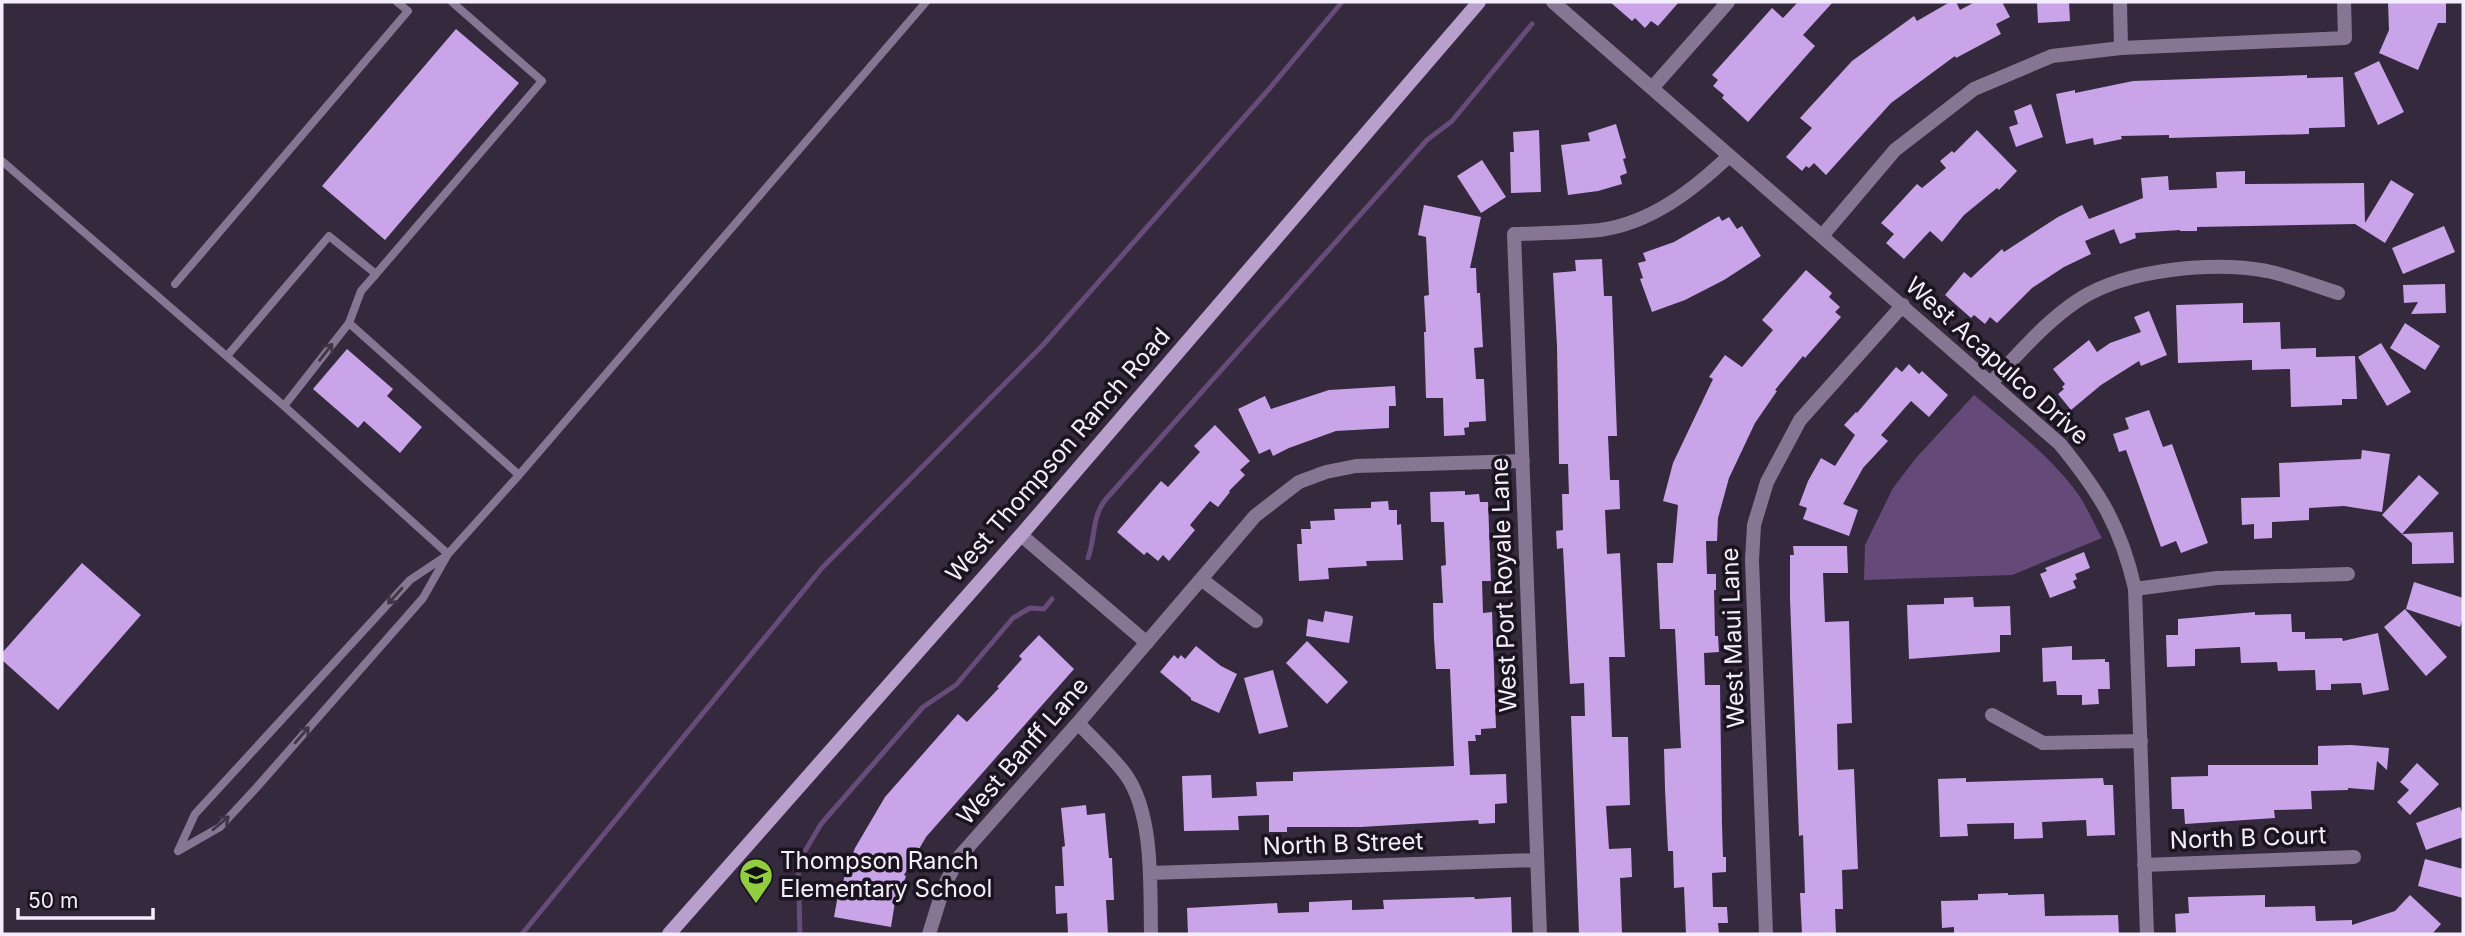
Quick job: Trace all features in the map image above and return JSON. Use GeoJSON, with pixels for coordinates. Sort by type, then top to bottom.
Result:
{"type":"FeatureCollection","features":[{"type":"Feature","properties":{"kind":"main road","name":"West Thompson Ranch Road"},"geometry":{"type":"LineString","coordinates":[[669,934],[1020,534],[1479,2]]}},
{"type":"Feature","properties":{"kind":"street","name":"West Acapulco Drive"},"geometry":{"type":"LineString","coordinates":[[1553,2],[2060,444],[2091,482],[2110,513],[2127,553],[2135,589],[2147,934]]}},
{"type":"Feature","properties":{"kind":"street"},"geometry":{"type":"LineString","coordinates":[[1653,88],[1728,2]]}},
{"type":"Feature","properties":{"kind":"street"},"geometry":{"type":"LineString","coordinates":[[2120,2],[2121,48]]}},
{"type":"Feature","properties":{"kind":"street"},"geometry":{"type":"LineString","coordinates":[[1822,236],[1895,150],[1974,89],[2052,56],[2121,48],[2345,38],[2344,2]]}},
{"type":"Feature","properties":{"kind":"street","name":"West Port Royale Lane"},"geometry":{"type":"LineString","coordinates":[[1540,934],[1514,234],[1602,229],[1633,220],[1684,196],[1729,156]]}},
{"type":"Feature","properties":{"kind":"street"},"geometry":{"type":"LineString","coordinates":[[1991,383],[2035,336],[2082,298],[2130,278],[2168,271],[2237,267],[2268,271],[2338,293]]}},
{"type":"Feature","properties":{"kind":"street","name":"West Maui Lane"},"geometry":{"type":"LineString","coordinates":[[1766,934],[1752,560],[1754,525],[1767,482],[1800,420],[1903,305]]}},
{"type":"Feature","properties":{"kind":"street","name":"West Banff Lane"},"geometry":{"type":"LineString","coordinates":[[929,934],[944,886],[960,856],[1079,723],[1255,516],[1299,482],[1326,472],[1356,466],[1522,461]]}},
{"type":"Feature","properties":{"kind":"street"},"geometry":{"type":"LineString","coordinates":[[1020,534],[1147,643]]}},
{"type":"Feature","properties":{"kind":"street"},"geometry":{"type":"LineString","coordinates":[[2135,589],[2217,578],[2348,574]]}},
{"type":"Feature","properties":{"kind":"street"},"geometry":{"type":"LineString","coordinates":[[1201,579],[1256,621]]}},
{"type":"Feature","properties":{"kind":"street"},"geometry":{"type":"LineString","coordinates":[[1993,715],[2043,743],[2141,741]]}},
{"type":"Feature","properties":{"kind":"street"},"geometry":{"type":"LineString","coordinates":[[1079,723],[1127,776],[1137,797],[1144,820],[1150,873],[1151,934]]}},
{"type":"Feature","properties":{"kind":"street","name":"North B Court"},"geometry":{"type":"LineString","coordinates":[[2144,865],[2354,857]]}},
{"type":"Feature","properties":{"kind":"street","name":"North B Street"},"geometry":{"type":"LineString","coordinates":[[1150,873],[1537,860]]}},
{"type":"Feature","properties":{"kind":"lane"},"geometry":{"type":"LineString","coordinates":[[397,2],[408,11]]}},
{"type":"Feature","properties":{"kind":"lane"},"geometry":{"type":"LineString","coordinates":[[175,284],[415,2]]}},
{"type":"Feature","properties":{"kind":"lane"},"geometry":{"type":"LineString","coordinates":[[284,406],[349,323],[361,291],[542,80],[452,2]]}},
{"type":"Feature","properties":{"kind":"lane"},"geometry":{"type":"LineString","coordinates":[[448,554],[410,580],[203,804],[195,814],[178,851],[220,827],[257,787],[422,598],[448,554],[926,2]]}},
{"type":"Feature","properties":{"kind":"lane"},"geometry":{"type":"LineString","coordinates":[[2,161],[284,406],[448,554]]}},
{"type":"Feature","properties":{"kind":"lane"},"geometry":{"type":"LineString","coordinates":[[227,356],[329,236],[376,274]]}},
{"type":"Feature","properties":{"kind":"lane"},"geometry":{"type":"LineString","coordinates":[[349,323],[519,475]]}},
{"type":"Feature","properties":{"kind":"shaded area"},"geometry":{"type":"Polygon","coordinates":[[[1974,395],[2055,466],[2078,494],[2102,538],[2012,575],[1864,580],[1865,545],[1893,488],[1916,458],[1974,395]]]}},
{"type":"Feature","properties":{"kind":"building"},"geometry":{"type":"Polygon","coordinates":[[[1610,2],[1679,2],[1658,26],[1651,21],[1645,28],[1635,18],[1632,21],[1610,2]]]}},
{"type":"Feature","properties":{"kind":"building"},"geometry":{"type":"Polygon","coordinates":[[[1798,2],[1833,2],[1803,35],[1815,46],[1748,122],[1722,98],[1724,95],[1713,86],[1718,80],[1712,75],[1772,8],[1783,18],[1798,2]]]}},
{"type":"Feature","properties":{"kind":"building"},"geometry":{"type":"Polygon","coordinates":[[[1950,2],[1956,2],[1960,10],[1975,2],[2002,2],[2010,17],[1996,24],[2001,34],[1956,58],[1955,56],[1891,103],[1826,175],[1814,163],[1802,171],[1786,157],[1812,128],[1800,118],[1852,61],[1914,16],[1917,21],[1950,2]]]}},
{"type":"Feature","properties":{"kind":"building"},"geometry":{"type":"Polygon","coordinates":[[[2037,2],[2069,2],[2070,21],[2038,23],[2037,2]]]}},
{"type":"Feature","properties":{"kind":"building"},"geometry":{"type":"Polygon","coordinates":[[[2388,2],[2446,2],[2446,23],[2438,23],[2418,70],[2379,53],[2389,30],[2388,2]]]}},
{"type":"Feature","properties":{"kind":"building"},"geometry":{"type":"Polygon","coordinates":[[[456,29],[519,83],[385,240],[322,186],[456,29]]]}},
{"type":"Feature","properties":{"kind":"building"},"geometry":{"type":"Polygon","coordinates":[[[2379,61],[2404,112],[2378,125],[2354,73],[2379,61]]]}},
{"type":"Feature","properties":{"kind":"building"},"geometry":{"type":"Polygon","coordinates":[[[2307,75],[2307,78],[2343,77],[2345,127],[2309,128],[2309,134],[2169,138],[2169,135],[2121,136],[2122,139],[2094,145],[2093,138],[2066,144],[2056,94],[2075,90],[2075,93],[2133,81],[2307,75]]]}},
{"type":"Feature","properties":{"kind":"building"},"geometry":{"type":"Polygon","coordinates":[[[2031,104],[2043,137],[2016,147],[2009,127],[2018,124],[2014,111],[2031,104]]]}},
{"type":"Feature","properties":{"kind":"building"},"geometry":{"type":"Polygon","coordinates":[[[1616,124],[1626,158],[1623,159],[1627,173],[1620,176],[1622,184],[1568,195],[1561,145],[1590,141],[1588,133],[1616,124]]]}},
{"type":"Feature","properties":{"kind":"building"},"geometry":{"type":"Polygon","coordinates":[[[1539,130],[1541,192],[1511,193],[1510,152],[1514,152],[1513,132],[1539,130]]]}},
{"type":"Feature","properties":{"kind":"building"},"geometry":{"type":"Polygon","coordinates":[[[1977,130],[2017,171],[1999,190],[1997,188],[1964,215],[1942,242],[1930,231],[1904,259],[1886,243],[1894,234],[1881,223],[1917,184],[1922,188],[1946,168],[1940,161],[1952,151],[1954,153],[1977,130]]]}},
{"type":"Feature","properties":{"kind":"building"},"geometry":{"type":"Polygon","coordinates":[[[1482,160],[1506,197],[1481,213],[1457,176],[1482,160]]]}},
{"type":"Feature","properties":{"kind":"building"},"geometry":{"type":"Polygon","coordinates":[[[2245,171],[2245,184],[2364,183],[2365,223],[2391,180],[2414,194],[2385,243],[2355,224],[2197,227],[2197,231],[2135,233],[2136,238],[2120,244],[2114,229],[2085,241],[2091,254],[2064,267],[2032,288],[1997,323],[1990,317],[1985,324],[1974,315],[1971,318],[1945,295],[1964,272],[1971,278],[2002,249],[2004,252],[2058,217],[2082,205],[2089,219],[2143,198],[2141,178],[2168,176],[2169,190],[2217,188],[2216,172],[2245,171]]]}},
{"type":"Feature","properties":{"kind":"building"},"geometry":{"type":"Polygon","coordinates":[[[1424,205],[1481,217],[1470,268],[1476,268],[1477,293],[1480,293],[1483,347],[1474,348],[1476,379],[1484,379],[1486,421],[1469,422],[1469,427],[1464,428],[1465,435],[1444,436],[1443,398],[1426,398],[1424,296],[1429,295],[1426,237],[1418,235],[1424,205]]]}},
{"type":"Feature","properties":{"kind":"building"},"geometry":{"type":"Polygon","coordinates":[[[1719,216],[1722,221],[1729,217],[1737,229],[1742,226],[1761,256],[1724,280],[1685,300],[1652,312],[1640,279],[1643,278],[1638,263],[1646,261],[1643,253],[1674,242],[1719,216]]]}},
{"type":"Feature","properties":{"kind":"building"},"geometry":{"type":"Polygon","coordinates":[[[2444,226],[2455,252],[2403,274],[2392,248],[2444,226]]]}},
{"type":"Feature","properties":{"kind":"building"},"geometry":{"type":"Polygon","coordinates":[[[1602,259],[1604,296],[1612,296],[1617,436],[1608,436],[1610,480],[1619,480],[1620,509],[1605,510],[1607,554],[1620,553],[1625,657],[1609,657],[1612,737],[1628,737],[1630,805],[1606,806],[1609,849],[1631,848],[1632,877],[1620,878],[1622,934],[1579,934],[1571,716],[1585,716],[1584,683],[1570,684],[1563,548],[1557,549],[1556,531],[1563,530],[1562,494],[1569,494],[1568,464],[1559,464],[1553,273],[1576,271],[1575,260],[1602,259]]]}},
{"type":"Feature","properties":{"kind":"building"},"geometry":{"type":"Polygon","coordinates":[[[1806,270],[1832,293],[1829,297],[1840,307],[1835,312],[1841,317],[1775,390],[1777,391],[1755,423],[1729,478],[1718,518],[1717,541],[1706,541],[1707,574],[1716,574],[1715,636],[1718,636],[1719,652],[1704,653],[1705,685],[1720,685],[1723,857],[1726,857],[1726,872],[1712,873],[1713,907],[1727,907],[1728,923],[1718,923],[1719,934],[1686,934],[1684,887],[1674,888],[1673,851],[1668,851],[1665,789],[1664,749],[1681,748],[1675,629],[1660,629],[1657,563],[1673,563],[1678,505],[1663,501],[1673,463],[1713,379],[1709,377],[1725,355],[1742,367],[1773,330],[1762,320],[1806,270]]]}},
{"type":"Feature","properties":{"kind":"building"},"geometry":{"type":"Polygon","coordinates":[[[2445,284],[2446,313],[2411,314],[2418,302],[2404,303],[2403,285],[2445,284]]]}},
{"type":"Feature","properties":{"kind":"building"},"geometry":{"type":"Polygon","coordinates":[[[2243,303],[2243,323],[2280,322],[2281,349],[2316,348],[2316,357],[2355,356],[2357,399],[2342,399],[2342,405],[2291,407],[2290,369],[2252,370],[2252,360],[2178,363],[2176,305],[2243,303]]]}},
{"type":"Feature","properties":{"kind":"building"},"geometry":{"type":"Polygon","coordinates":[[[2149,311],[2167,355],[2141,366],[2139,361],[2101,385],[2071,410],[2058,394],[2065,384],[2053,369],[2089,340],[2097,352],[2110,343],[2141,332],[2134,317],[2149,311]]]}},
{"type":"Feature","properties":{"kind":"building"},"geometry":{"type":"Polygon","coordinates":[[[2405,323],[2440,346],[2425,370],[2390,348],[2405,323]]]}},
{"type":"Feature","properties":{"kind":"building"},"geometry":{"type":"Polygon","coordinates":[[[2381,343],[2411,392],[2387,406],[2358,357],[2381,343]]]}},
{"type":"Feature","properties":{"kind":"building"},"geometry":{"type":"Polygon","coordinates":[[[347,349],[393,389],[387,396],[422,427],[400,453],[364,421],[358,428],[313,389],[347,349]]]}},
{"type":"Feature","properties":{"kind":"building"},"geometry":{"type":"Polygon","coordinates":[[[1909,364],[1919,374],[1922,371],[1948,395],[1929,417],[1911,401],[1881,435],[1888,441],[1863,468],[1843,504],[1858,510],[1849,536],[1803,519],[1807,508],[1799,505],[1821,458],[1835,466],[1855,435],[1844,425],[1896,367],[1902,372],[1909,364]]]}},
{"type":"Feature","properties":{"kind":"building"},"geometry":{"type":"Polygon","coordinates":[[[1395,386],[1396,406],[1389,406],[1389,428],[1336,431],[1273,456],[1270,449],[1259,454],[1238,409],[1265,396],[1271,409],[1329,390],[1395,386]]]}},
{"type":"Feature","properties":{"kind":"building"},"geometry":{"type":"Polygon","coordinates":[[[2149,410],[2163,447],[2172,444],[2208,543],[2181,553],[2176,541],[2161,547],[2126,450],[2119,452],[2113,434],[2129,429],[2125,418],[2149,410]]]}},
{"type":"Feature","properties":{"kind":"building"},"geometry":{"type":"Polygon","coordinates":[[[1215,425],[1250,461],[1240,470],[1245,475],[1218,507],[1210,501],[1190,525],[1195,530],[1169,561],[1163,555],[1158,561],[1147,552],[1144,555],[1117,532],[1161,481],[1168,487],[1200,452],[1194,446],[1215,425]]]}},
{"type":"Feature","properties":{"kind":"building"},"geometry":{"type":"Polygon","coordinates":[[[2362,450],[2390,454],[2382,512],[2344,506],[2309,508],[2309,520],[2272,522],[2272,538],[2254,539],[2254,524],[2242,525],[2241,498],[2280,497],[2279,463],[2361,459],[2362,450]]]}},
{"type":"Feature","properties":{"kind":"building"},"geometry":{"type":"Polygon","coordinates":[[[2419,475],[2439,493],[2402,534],[2382,515],[2419,475]]]}},
{"type":"Feature","properties":{"kind":"building"},"geometry":{"type":"Polygon","coordinates":[[[1465,491],[1465,495],[1479,494],[1480,502],[1488,502],[1491,581],[1482,581],[1483,613],[1492,612],[1496,728],[1481,729],[1481,735],[1475,735],[1476,741],[1468,741],[1470,775],[1506,774],[1507,803],[1495,804],[1495,823],[1479,824],[1478,820],[1361,827],[1287,827],[1287,832],[1269,832],[1269,815],[1238,816],[1239,830],[1184,831],[1182,776],[1211,775],[1212,798],[1257,796],[1256,782],[1293,781],[1293,772],[1454,766],[1450,669],[1436,669],[1434,639],[1433,603],[1443,603],[1441,566],[1446,565],[1444,522],[1431,522],[1430,492],[1465,491]]]}},
{"type":"Feature","properties":{"kind":"building"},"geometry":{"type":"Polygon","coordinates":[[[1388,501],[1389,510],[1397,510],[1397,525],[1401,524],[1403,560],[1366,561],[1367,566],[1328,568],[1329,579],[1299,581],[1297,544],[1302,544],[1301,529],[1311,529],[1310,521],[1335,520],[1334,509],[1371,508],[1371,502],[1388,501]]]}},
{"type":"Feature","properties":{"kind":"building"},"geometry":{"type":"Polygon","coordinates":[[[2453,532],[2454,563],[2412,564],[2412,543],[2402,534],[2453,532]]]}},
{"type":"Feature","properties":{"kind":"building"},"geometry":{"type":"Polygon","coordinates":[[[1793,546],[1847,546],[1848,573],[1823,573],[1825,622],[1849,621],[1852,723],[1837,724],[1838,770],[1854,769],[1858,869],[1842,870],[1843,909],[1835,909],[1836,934],[1802,934],[1800,893],[1805,893],[1803,835],[1799,836],[1790,599],[1790,555],[1794,555],[1793,546]]]}},
{"type":"Feature","properties":{"kind":"building"},"geometry":{"type":"Polygon","coordinates":[[[2084,552],[2090,568],[2075,574],[2077,579],[2073,581],[2076,588],[2050,598],[2040,574],[2047,571],[2045,568],[2084,552]]]}},
{"type":"Feature","properties":{"kind":"building"},"geometry":{"type":"Polygon","coordinates":[[[82,563],[141,615],[58,710],[2,660],[2,653],[82,563]]]}},
{"type":"Feature","properties":{"kind":"building"},"geometry":{"type":"Polygon","coordinates":[[[2414,582],[2463,598],[2460,627],[2406,609],[2414,582]]]}},
{"type":"Feature","properties":{"kind":"building"},"geometry":{"type":"Polygon","coordinates":[[[1973,597],[1974,607],[2010,606],[2011,635],[2000,635],[2000,652],[1909,659],[1907,605],[1944,604],[1944,598],[1973,597]]]}},
{"type":"Feature","properties":{"kind":"building"},"geometry":{"type":"Polygon","coordinates":[[[2405,609],[2447,657],[2426,676],[2384,627],[2405,609]]]}},
{"type":"Feature","properties":{"kind":"building"},"geometry":{"type":"Polygon","coordinates":[[[1325,611],[1353,616],[1349,643],[1306,636],[1308,619],[1323,622],[1325,611]]]}},
{"type":"Feature","properties":{"kind":"building"},"geometry":{"type":"Polygon","coordinates":[[[2255,612],[2255,615],[2291,614],[2292,632],[2305,632],[2305,639],[2342,638],[2343,641],[2378,633],[2389,690],[2363,695],[2361,683],[2331,684],[2331,690],[2316,690],[2315,670],[2278,671],[2277,662],[2241,663],[2240,647],[2195,649],[2195,666],[2167,667],[2166,635],[2178,635],[2178,619],[2255,612]]]}},
{"type":"Feature","properties":{"kind":"building"},"geometry":{"type":"Polygon","coordinates":[[[1039,635],[1074,669],[926,837],[904,875],[906,876],[901,890],[897,889],[891,927],[834,917],[838,895],[855,848],[885,797],[958,714],[967,722],[999,688],[997,687],[1022,659],[1019,656],[1039,635]]]}},
{"type":"Feature","properties":{"kind":"building"},"geometry":{"type":"Polygon","coordinates":[[[1307,641],[1348,682],[1327,704],[1286,663],[1307,641]]]}},
{"type":"Feature","properties":{"kind":"building"},"geometry":{"type":"Polygon","coordinates":[[[1196,646],[1221,666],[1237,674],[1219,713],[1191,700],[1160,672],[1174,655],[1178,659],[1181,655],[1185,659],[1196,646]]]}},
{"type":"Feature","properties":{"kind":"building"},"geometry":{"type":"Polygon","coordinates":[[[2072,646],[2072,660],[2105,659],[2105,662],[2109,662],[2110,689],[2098,689],[2099,704],[2082,705],[2082,695],[2057,695],[2056,681],[2043,682],[2042,648],[2072,646]]]}},
{"type":"Feature","properties":{"kind":"building"},"geometry":{"type":"Polygon","coordinates":[[[1273,670],[1288,727],[1259,734],[1244,678],[1273,670]]]}},
{"type":"Feature","properties":{"kind":"building"},"geometry":{"type":"Polygon","coordinates":[[[2318,746],[2389,748],[2387,770],[2377,761],[2374,790],[2348,788],[2311,791],[2312,809],[2274,810],[2275,818],[2185,824],[2184,809],[2172,809],[2171,777],[2208,776],[2208,765],[2318,765],[2318,746]]]}},
{"type":"Feature","properties":{"kind":"building"},"geometry":{"type":"Polygon","coordinates":[[[2417,763],[2439,784],[2410,815],[2397,802],[2409,790],[2400,782],[2417,763]]]}},
{"type":"Feature","properties":{"kind":"building"},"geometry":{"type":"Polygon","coordinates":[[[1966,778],[1966,782],[2103,778],[2104,785],[2113,785],[2115,835],[2087,836],[2086,820],[2042,822],[2043,838],[2014,839],[2014,823],[1967,824],[1968,836],[1940,837],[1938,779],[1966,778]]]}},
{"type":"Feature","properties":{"kind":"building"},"geometry":{"type":"Polygon","coordinates":[[[1086,805],[1087,815],[1105,813],[1109,858],[1112,858],[1114,900],[1106,900],[1108,934],[1068,934],[1067,913],[1056,914],[1055,886],[1064,886],[1062,847],[1065,846],[1061,808],[1086,805]]]}},
{"type":"Feature","properties":{"kind":"building"},"geometry":{"type":"Polygon","coordinates":[[[2460,807],[2463,815],[2463,837],[2426,850],[2416,823],[2460,807]]]}},
{"type":"Feature","properties":{"kind":"building"},"geometry":{"type":"Polygon","coordinates":[[[2425,859],[2463,869],[2463,898],[2418,886],[2425,859]]]}},
{"type":"Feature","properties":{"kind":"building"},"geometry":{"type":"Polygon","coordinates":[[[1978,894],[2044,894],[2045,916],[2118,915],[2119,934],[1954,934],[1954,927],[1942,928],[1941,901],[1978,900],[1978,894]]]}},
{"type":"Feature","properties":{"kind":"building"},"geometry":{"type":"Polygon","coordinates":[[[2265,895],[2265,907],[2315,906],[2316,921],[2352,920],[2352,925],[2395,911],[2410,895],[2441,924],[2432,934],[2176,934],[2175,914],[2189,913],[2188,897],[2265,895]]]}},
{"type":"Feature","properties":{"kind":"building"},"geometry":{"type":"Polygon","coordinates":[[[1511,897],[1512,934],[1188,934],[1187,908],[1277,903],[1278,913],[1309,912],[1309,902],[1352,900],[1352,910],[1384,909],[1383,900],[1511,897]]]}},
{"type":"Feature","properties":{"kind":"waterway"},"geometry":{"type":"LineString","coordinates":[[522,934],[822,568],[1042,346],[1270,88],[1342,2]]}},
{"type":"Feature","properties":{"kind":"waterway"},"geometry":{"type":"LineString","coordinates":[[1088,558],[1096,520],[1106,499],[1427,140],[1452,121],[1532,24]]}},
{"type":"Feature","properties":{"kind":"waterway"},"geometry":{"type":"LineString","coordinates":[[800,934],[798,863],[821,824],[923,707],[956,685],[1013,618],[1030,608],[1044,609],[1052,599]]}},
{"type":"Feature","properties":{"kind":"place","name":"Thompson Ranch Elementary School"},"geometry":{"type":"Point","coordinates":[756,905]}}]}
